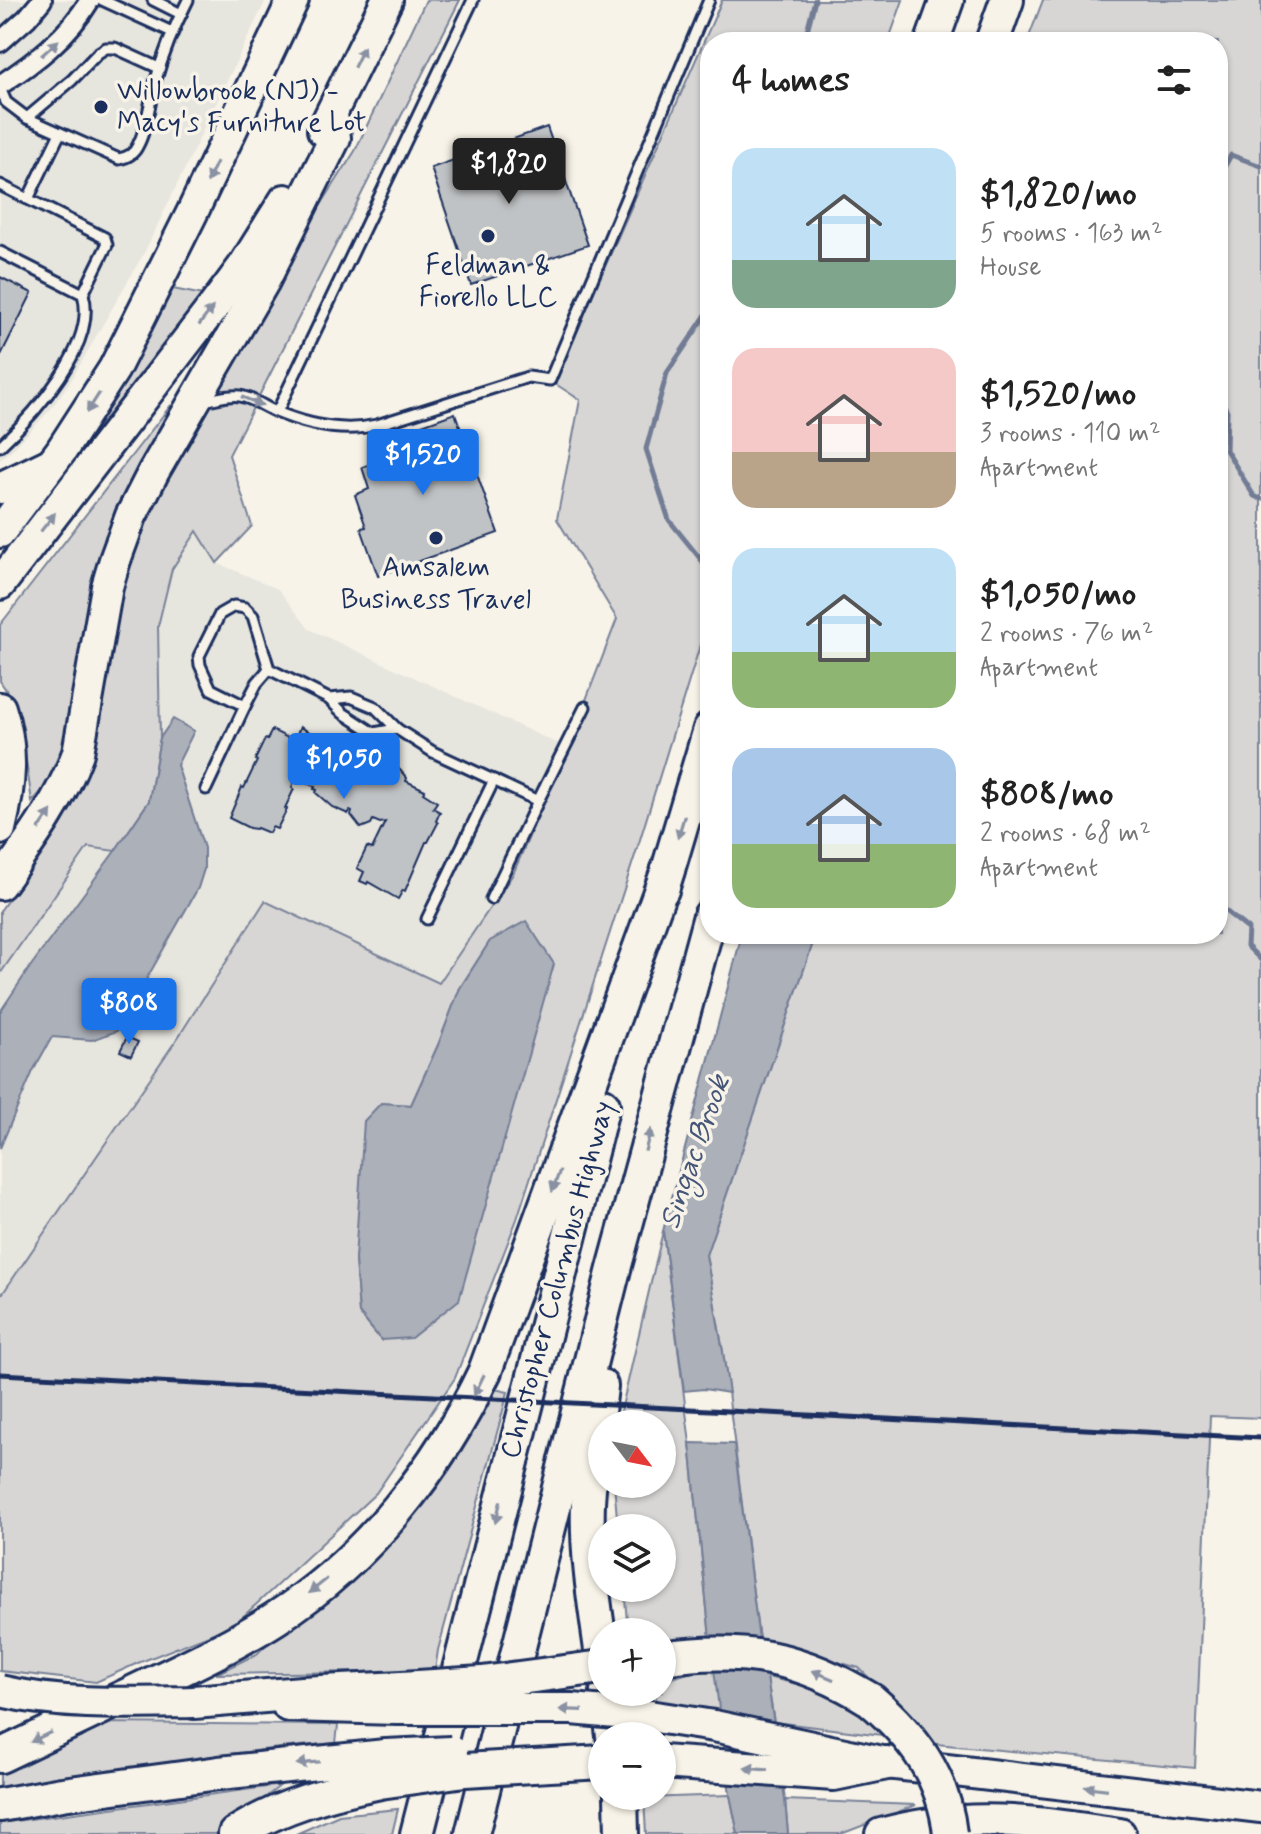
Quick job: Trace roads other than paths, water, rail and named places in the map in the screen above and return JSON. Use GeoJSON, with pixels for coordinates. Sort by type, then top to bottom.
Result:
{"type":"FeatureCollection","features":[{"type":"Feature","properties":{"kind":"highway"},"geometry":{"type":"LineString","coordinates":[[0,532],[95,400],[141,318],[293,0]]}},
{"type":"Feature","properties":{"kind":"highway"},"geometry":{"type":"LineString","coordinates":[[0,584],[243,267],[281,208],[332,114],[387,0]]}},
{"type":"Feature","properties":{"kind":"highway"},"geometry":{"type":"LineString","coordinates":[[936,32],[947,0]]}},
{"type":"Feature","properties":{"kind":"highway"},"geometry":{"type":"LineString","coordinates":[[996,32],[1007,0]]}},
{"type":"Feature","properties":{"kind":"highway"},"geometry":{"type":"LineString","coordinates":[[0,884],[43,824],[69,777],[78,753],[101,615],[115,560],[141,495],[264,281],[335,138],[332,114]]}},
{"type":"Feature","properties":{"kind":"highway"},"geometry":{"type":"LineString","coordinates":[[0,488],[52,463]]}},
{"type":"Feature","properties":{"kind":"highway"},"geometry":{"type":"LineString","coordinates":[[0,708],[10,755],[6,803],[0,829]]}},
{"type":"Feature","properties":{"kind":"highway","name":"Christopher Columbus Highway"},"geometry":{"type":"LineString","coordinates":[[417,1834],[556,1281],[624,1027],[700,763]]}},
{"type":"Feature","properties":{"kind":"highway"},"geometry":{"type":"LineString","coordinates":[[0,1756],[223,1648],[279,1617],[358,1551],[422,1478],[457,1425],[485,1371],[668,870]]}},
{"type":"Feature","properties":{"kind":"highway","name":"Christopher Columbus Highway"},"geometry":{"type":"LineString","coordinates":[[472,1834],[614,1269],[702,944]]}},
{"type":"Feature","properties":{"kind":"highway"},"geometry":{"type":"LineString","coordinates":[[597,1618],[590,1566],[588,1503],[614,1269]]}},
{"type":"Feature","properties":{"kind":"highway"},"geometry":{"type":"LineString","coordinates":[[676,1656],[709,1652],[772,1657],[817,1671],[871,1700],[914,1742],[930,1768],[942,1795],[950,1834]]}},
{"type":"Feature","properties":{"kind":"highway"},"geometry":{"type":"LineString","coordinates":[[400,1699],[588,1669]]}},
{"type":"Feature","properties":{"kind":"highway"},"geometry":{"type":"LineString","coordinates":[[0,1691],[75,1703],[194,1702],[316,1692],[649,1716],[714,1726],[887,1763],[1261,1807]]}},
{"type":"Feature","properties":{"kind":"highway"},"geometry":{"type":"LineString","coordinates":[[235,1834],[269,1816],[383,1769],[497,1751],[588,1755]]}},
{"type":"Feature","properties":{"kind":"highway"},"geometry":{"type":"LineString","coordinates":[[0,1805],[219,1773],[465,1770],[588,1763]]}},
{"type":"Feature","properties":{"kind":"highway"},"geometry":{"type":"LineString","coordinates":[[676,1763],[834,1774],[887,1763]]}},
{"type":"Feature","properties":{"kind":"highway"},"geometry":{"type":"LineString","coordinates":[[1173,1797],[1261,1796]]}},
{"type":"Feature","properties":{"kind":"highway"},"geometry":{"type":"LineString","coordinates":[[621,1810],[622,1834]]}},
{"type":"Feature","properties":{"kind":"highway"},"geometry":{"type":"LineString","coordinates":[[881,1834],[935,1822],[995,1819],[1120,1834]]}},
{"type":"Feature","properties":{"kind":"highway"},"geometry":{"type":"LineString","coordinates":[[1053,1824],[1091,1834]]}},
{"type":"Feature","properties":{"kind":"street"},"geometry":{"type":"LineString","coordinates":[[0,42],[42,0]]}},
{"type":"Feature","properties":{"kind":"street"},"geometry":{"type":"LineString","coordinates":[[0,87],[63,36],[90,0]]}},
{"type":"Feature","properties":{"kind":"lane"},"geometry":{"type":"LineString","coordinates":[[102,0],[172,32]]}},
{"type":"Feature","properties":{"kind":"lane"},"geometry":{"type":"LineString","coordinates":[[153,0],[181,14]]}},
{"type":"Feature","properties":{"kind":"lane"},"geometry":{"type":"LineString","coordinates":[[0,87],[6,102],[27,118],[119,159],[129,157],[142,136],[159,68],[188,0]]}},
{"type":"Feature","properties":{"kind":"lane"},"geometry":{"type":"LineString","coordinates":[[277,412],[473,0]]}},
{"type":"Feature","properties":{"kind":"lane"},"geometry":{"type":"LineString","coordinates":[[194,403],[239,396],[277,412],[327,427],[361,429],[528,377],[550,380],[709,0]]}},
{"type":"Feature","properties":{"kind":"lane"},"geometry":{"type":"LineString","coordinates":[[27,118],[106,48],[115,48],[159,68]]}},
{"type":"Feature","properties":{"kind":"lane"},"geometry":{"type":"LineString","coordinates":[[28,199],[60,133]]}},
{"type":"Feature","properties":{"kind":"lane"},"geometry":{"type":"LineString","coordinates":[[0,185],[107,241],[83,294],[85,313],[79,340],[64,371],[44,401],[0,446]]}},
{"type":"Feature","properties":{"kind":"lane"},"geometry":{"type":"LineString","coordinates":[[0,252],[83,294]]}},
{"type":"Feature","properties":{"kind":"lane"},"geometry":{"type":"LineString","coordinates":[[245,706],[211,689],[199,656],[220,614],[234,606],[251,613],[269,669],[329,699],[343,713],[374,733],[397,729]]}},
{"type":"Feature","properties":{"kind":"lane"},"geometry":{"type":"LineString","coordinates":[[206,789],[257,683],[269,669]]}},
{"type":"Feature","properties":{"kind":"lane"},"geometry":{"type":"LineString","coordinates":[[329,699],[351,697],[375,707],[397,729],[433,752],[538,801]]}},
{"type":"Feature","properties":{"kind":"lane"},"geometry":{"type":"LineString","coordinates":[[491,899],[585,707]]}},
{"type":"Feature","properties":{"kind":"lane"},"geometry":{"type":"LineString","coordinates":[[427,919],[494,780]]}},
{"type":"Feature","properties":{"kind":"water"},"geometry":{"type":"Polygon","coordinates":[[[173,719],[194,731],[177,765],[204,848],[204,869],[198,888],[117,1031],[92,1040],[52,1037],[33,1071],[0,1148],[0,1012],[149,801],[160,738],[173,719]]]}},
{"type":"Feature","properties":{"kind":"water"},"geometry":{"type":"Polygon","coordinates":[[[526,921],[554,964],[459,1300],[411,1338],[381,1340],[359,1313],[355,1259],[364,1121],[381,1103],[411,1105],[460,988],[490,941],[526,921]]]}},
{"type":"Feature","properties":{"kind":"water"},"geometry":{"type":"Polygon","coordinates":[[[739,944],[813,944],[706,1255],[729,1393],[704,1389],[684,1391],[663,1231],[739,944]]]}},
{"type":"Feature","properties":{"kind":"water"},"geometry":{"type":"Polygon","coordinates":[[[690,1443],[734,1444],[788,1834],[738,1834],[730,1795],[710,1638],[690,1443]]]}},
{"type":"Feature","properties":{"kind":"waterway","name":"Singac Brook"},"geometry":{"type":"LineString","coordinates":[[807,32],[815,0]]}},
{"type":"Feature","properties":{"kind":"waterway"},"geometry":{"type":"LineString","coordinates":[[1228,160],[1231,155],[1261,166]]}},
{"type":"Feature","properties":{"kind":"waterway","name":"Singac Brook"},"geometry":{"type":"LineString","coordinates":[[700,324],[667,373],[646,449],[669,520],[700,558]]}},
{"type":"Feature","properties":{"kind":"waterway"},"geometry":{"type":"LineString","coordinates":[[1228,453],[1254,496],[1261,499]]}},
{"type":"Feature","properties":{"kind":"waterway"},"geometry":{"type":"LineString","coordinates":[[1228,913],[1248,929],[1247,946],[1261,960]]}},
{"type":"Feature","properties":{"kind":"railway"},"geometry":{"type":"LineString","coordinates":[[0,1374],[1261,1438]]}},
{"type":"Feature","properties":{"kind":"place","name":"Willowbrook (NJ) - Macy's Furniture Lot"},"geometry":{"type":"Point","coordinates":[101,107]}},
{"type":"Feature","properties":{"kind":"place","name":"Feldman & Fiorello LLC"},"geometry":{"type":"Point","coordinates":[488,236]}},
{"type":"Feature","properties":{"kind":"place","name":"Amsalem Business Travel"},"geometry":{"type":"Point","coordinates":[436,538]}}]}
